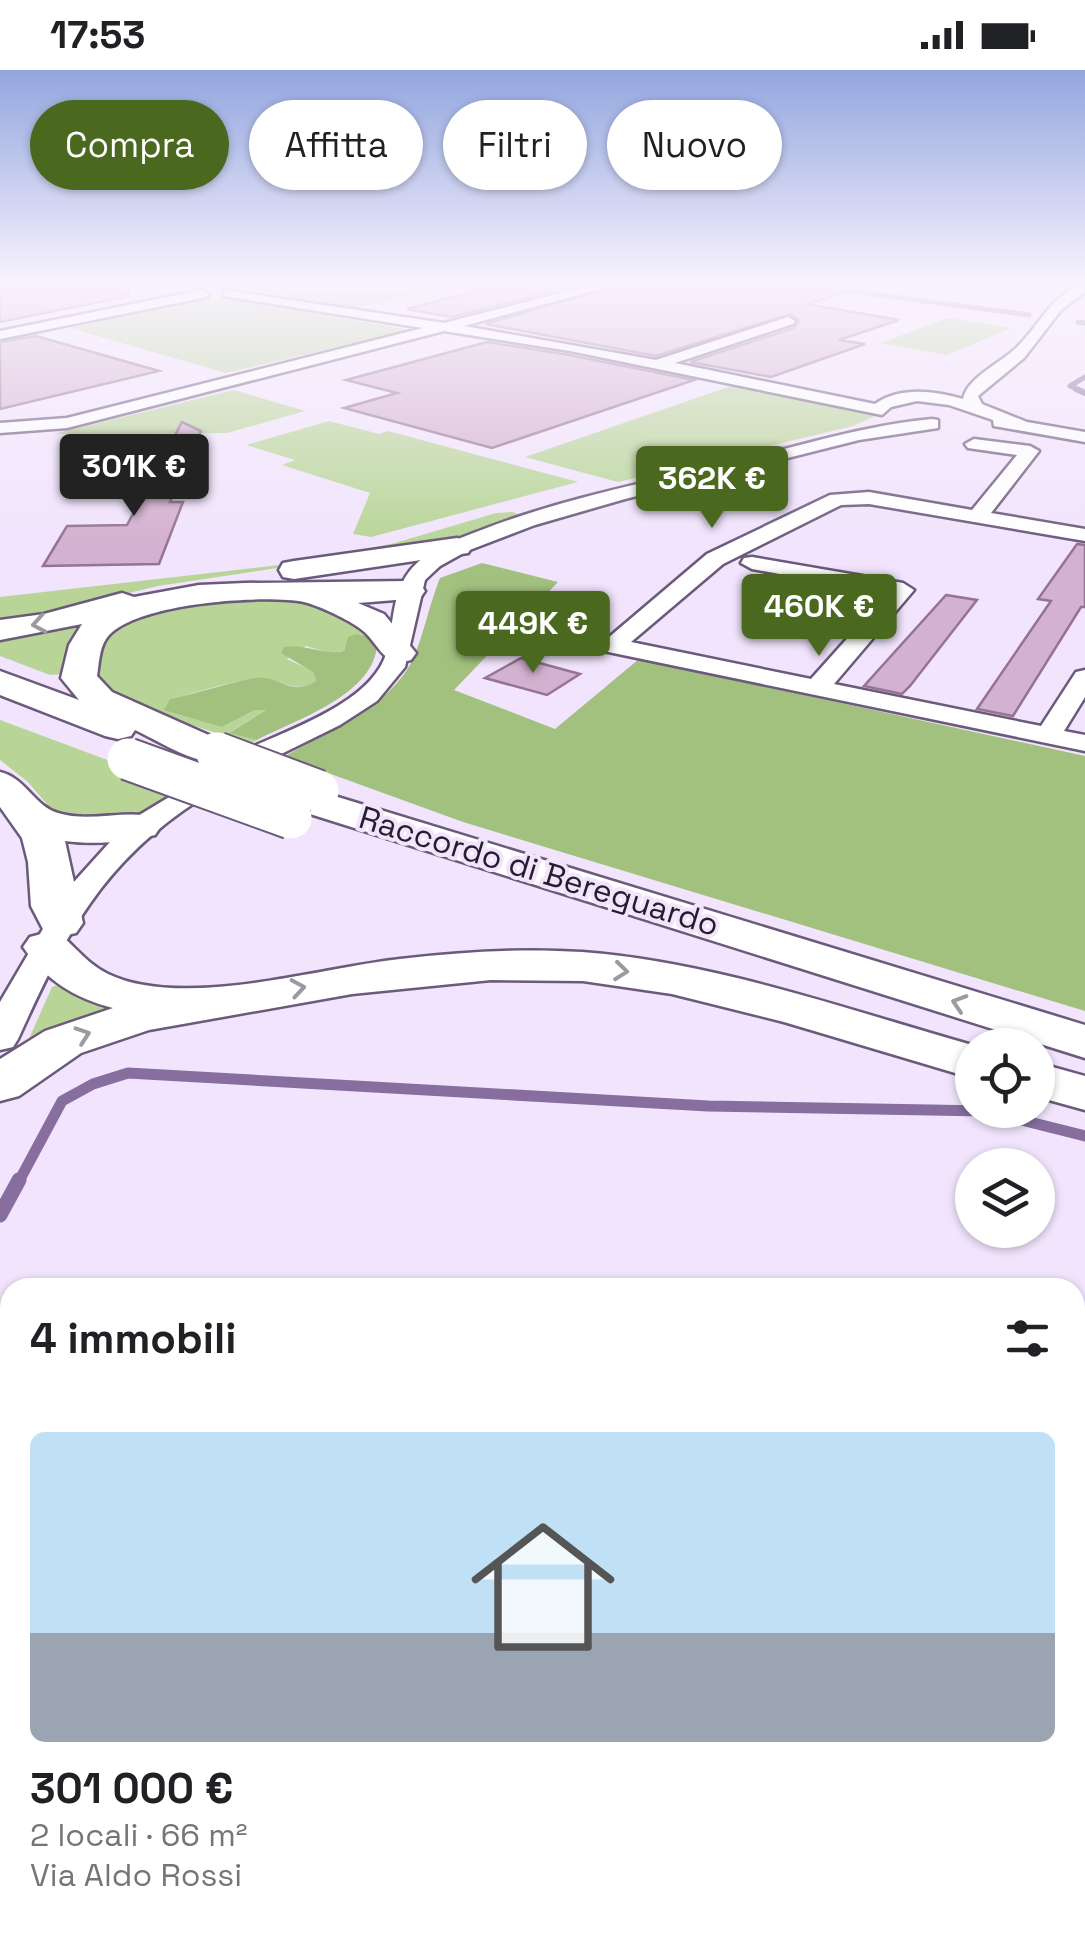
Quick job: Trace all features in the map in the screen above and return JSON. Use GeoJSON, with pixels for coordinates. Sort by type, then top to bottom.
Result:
{"type":"FeatureCollection","features":[{"type":"Feature","properties":{"kind":"highway"},"geometry":{"type":"LineString","coordinates":[[216,766],[100,700],[79,678],[84,644],[100,624],[137,607],[167,600],[284,583],[457,547]]}},
{"type":"Feature","properties":{"kind":"highway"},"geometry":{"type":"LineString","coordinates":[[284,583],[372,622],[398,653]]}},
{"type":"Feature","properties":{"kind":"highway"},"geometry":{"type":"LineString","coordinates":[[0,630],[46,624],[160,592],[284,583],[360,595],[408,591]]}},
{"type":"Feature","properties":{"kind":"highway","name":"Raccordo di Bereguardo"},"geometry":{"type":"LineString","coordinates":[[0,682],[304,803],[955,1035]]}},
{"type":"Feature","properties":{"kind":"highway","name":"Raccordo di Bereguardo"},"geometry":{"type":"LineString","coordinates":[[0,708],[128,759],[428,835],[1085,1042]]}},
{"type":"Feature","properties":{"kind":"highway"},"geometry":{"type":"LineString","coordinates":[[0,784],[36,820],[59,829],[140,826]]}},
{"type":"Feature","properties":{"kind":"highway"},"geometry":{"type":"LineString","coordinates":[[36,820],[50,860],[50,902],[62,968],[94,990],[143,1000],[201,1004]]}},
{"type":"Feature","properties":{"kind":"highway"},"geometry":{"type":"LineString","coordinates":[[0,1084],[60,1043],[128,1020],[201,1004],[422,971],[544,966],[627,971],[696,985],[955,1057]]}},
{"type":"Feature","properties":{"kind":"highway"},"geometry":{"type":"LineString","coordinates":[[1055,1068],[1085,1078]]}},
{"type":"Feature","properties":{"kind":"highway"},"geometry":{"type":"LineString","coordinates":[[1055,1085],[1085,1093]]}},
{"type":"Feature","properties":{"kind":"street"},"geometry":{"type":"LineString","coordinates":[[0,428],[67,423],[280,370]]}},
{"type":"Feature","properties":{"kind":"street"},"geometry":{"type":"LineString","coordinates":[[694,370],[886,407],[932,424]]}},
{"type":"Feature","properties":{"kind":"street"},"geometry":{"type":"LineString","coordinates":[[967,416],[970,394],[997,370]]}},
{"type":"Feature","properties":{"kind":"street"},"geometry":{"type":"LineString","coordinates":[[886,407],[980,382]]}},
{"type":"Feature","properties":{"kind":"street"},"geometry":{"type":"LineString","coordinates":[[917,397],[967,416],[1085,436]]}},
{"type":"Feature","properties":{"kind":"street"},"geometry":{"type":"LineString","coordinates":[[4,1020],[85,887],[140,826],[216,766],[361,702],[392,670],[408,591],[422,570],[457,547],[572,506],[813,447],[865,430],[880,422],[886,407]]}},
{"type":"Feature","properties":{"kind":"street"},"geometry":{"type":"LineString","coordinates":[[865,430],[932,424],[967,416]]}},
{"type":"Feature","properties":{"kind":"street"},"geometry":{"type":"LineString","coordinates":[[974,444],[1030,452],[977,517]]}},
{"type":"Feature","properties":{"kind":"street"},"geometry":{"type":"LineString","coordinates":[[613,646],[716,559],[837,499],[851,496],[1085,535]]}},
{"type":"Feature","properties":{"kind":"street"},"geometry":{"type":"LineString","coordinates":[[752,563],[903,590],[818,686]]}},
{"type":"Feature","properties":{"kind":"street"},"geometry":{"type":"LineString","coordinates":[[541,631],[1085,742]]}},
{"type":"Feature","properties":{"kind":"street"},"geometry":{"type":"LineString","coordinates":[[1048,735],[1085,676]]}},
{"type":"Feature","properties":{"kind":"green space"},"geometry":{"type":"Polygon","coordinates":[[[737,384],[866,409],[875,416],[853,426],[618,482],[525,457],[737,384]]]}},
{"type":"Feature","properties":{"kind":"green space"},"geometry":{"type":"Polygon","coordinates":[[[234,390],[305,411],[227,433],[53,434],[234,390]]]}},
{"type":"Feature","properties":{"kind":"green space"},"geometry":{"type":"Polygon","coordinates":[[[329,421],[379,434],[388,431],[578,482],[371,537],[353,534],[370,493],[282,465],[295,460],[246,445],[329,421]]]}},
{"type":"Feature","properties":{"kind":"green space"},"geometry":{"type":"Polygon","coordinates":[[[496,513],[520,515],[442,543],[158,586],[0,624],[0,597],[297,563],[395,543],[496,513]]]}},
{"type":"Feature","properties":{"kind":"green space"},"geometry":{"type":"Polygon","coordinates":[[[482,563],[558,582],[454,690],[555,729],[639,659],[1085,756],[1085,1011],[463,822],[284,757],[359,714],[393,687],[416,652],[440,578],[482,563]]]}},
{"type":"Feature","properties":{"kind":"green space"},"geometry":{"type":"Polygon","coordinates":[[[262,593],[336,607],[377,638],[366,634],[348,637],[344,651],[329,653],[306,646],[287,659],[313,671],[316,681],[304,686],[250,680],[170,699],[222,727],[255,710],[266,710],[230,732],[257,740],[250,744],[115,700],[93,676],[99,641],[132,614],[262,593]]]}},
{"type":"Feature","properties":{"kind":"green space"},"geometry":{"type":"Polygon","coordinates":[[[95,618],[72,642],[62,674],[50,675],[0,656],[0,634],[95,618]]]}},
{"type":"Feature","properties":{"kind":"green space"},"geometry":{"type":"Polygon","coordinates":[[[356,634],[377,638],[375,657],[366,674],[334,702],[257,740],[229,733],[266,710],[255,710],[222,727],[164,710],[170,699],[255,678],[306,686],[316,681],[313,672],[281,653],[284,647],[344,651],[348,637],[356,634]]]}},
{"type":"Feature","properties":{"kind":"green space"},"geometry":{"type":"Polygon","coordinates":[[[0,720],[180,787],[128,820],[69,818],[52,810],[28,782],[0,760],[0,720]]]}},
{"type":"Feature","properties":{"kind":"green space"},"geometry":{"type":"Polygon","coordinates":[[[57,985],[116,1008],[31,1043],[28,1041],[52,987],[57,985]]]}},
{"type":"Feature","properties":{"kind":"building"},"geometry":{"type":"Polygon","coordinates":[[[0,370],[159,371],[0,409],[0,370]]]}},
{"type":"Feature","properties":{"kind":"building"},"geometry":{"type":"Polygon","coordinates":[[[384,370],[642,370],[694,380],[492,448],[344,408],[397,393],[346,380],[384,370]]]}},
{"type":"Feature","properties":{"kind":"building"},"geometry":{"type":"Polygon","coordinates":[[[731,370],[792,370],[771,377],[731,370]]]}},
{"type":"Feature","properties":{"kind":"building"},"geometry":{"type":"Polygon","coordinates":[[[182,422],[201,431],[170,502],[183,502],[159,564],[43,566],[67,526],[127,525],[182,422]]]}},
{"type":"Feature","properties":{"kind":"building"},"geometry":{"type":"Polygon","coordinates":[[[1077,544],[1085,545],[1085,607],[1081,607],[1013,716],[977,709],[1051,601],[1038,599],[1077,544]]]}},
{"type":"Feature","properties":{"kind":"building"},"geometry":{"type":"Polygon","coordinates":[[[946,595],[977,600],[910,686],[902,694],[864,686],[946,595]]]}},
{"type":"Feature","properties":{"kind":"building"},"geometry":{"type":"Polygon","coordinates":[[[521,658],[580,674],[547,695],[485,678],[521,658]]]}},
{"type":"Feature","properties":{"kind":"waterway"},"geometry":{"type":"LineString","coordinates":[[1082,391],[1070,386],[1085,377]]}},
{"type":"Feature","properties":{"kind":"waterway"},"geometry":{"type":"LineString","coordinates":[[1076,389],[1085,393]]}},
{"type":"Feature","properties":{"kind":"waterway"},"geometry":{"type":"LineString","coordinates":[[18,1183],[62,1101],[93,1084],[128,1073],[708,1106],[986,1111],[1085,1136]]}},
{"type":"Feature","properties":{"kind":"waterway"},"geometry":{"type":"LineString","coordinates":[[0,1215],[19,1180]]}}]}
